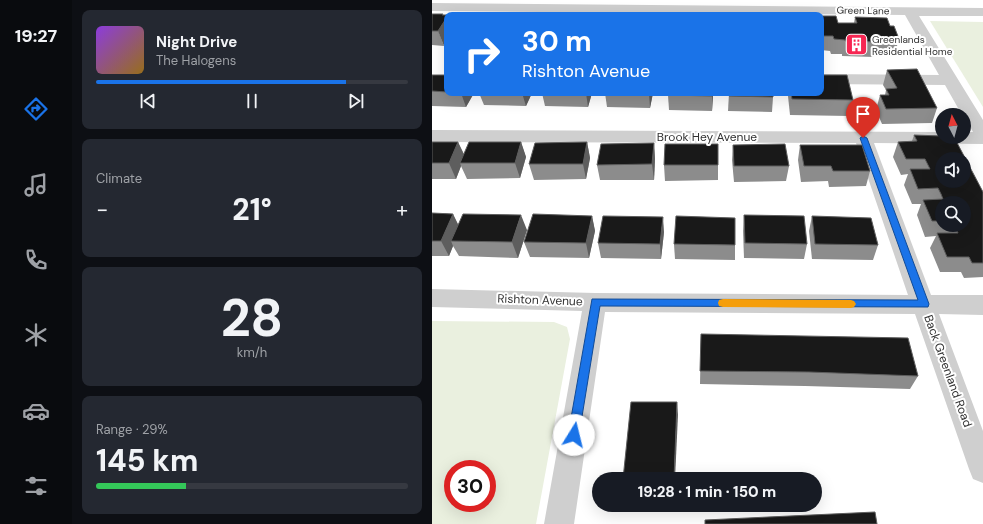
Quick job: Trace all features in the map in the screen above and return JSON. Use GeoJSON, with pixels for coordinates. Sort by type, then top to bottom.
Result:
{"type":"FeatureCollection","features":[{"type":"Feature","properties":{"kind":"street","name":"Green Lane"},"geometry":{"type":"LineString","coordinates":[[432,7],[640,12],[983,12]]}},
{"type":"Feature","properties":{"kind":"street"},"geometry":{"type":"LineString","coordinates":[[909,11],[983,135]]}},
{"type":"Feature","properties":{"kind":"street"},"geometry":{"type":"LineString","coordinates":[[824,79],[951,80]]}},
{"type":"Feature","properties":{"kind":"street","name":"Brook Hey Avenue"},"geometry":{"type":"LineString","coordinates":[[432,136],[983,138]]}},
{"type":"Feature","properties":{"kind":"street","name":"Back Greenland Road"},"geometry":{"type":"LineString","coordinates":[[863,138],[983,469]]}},
{"type":"Feature","properties":{"kind":"street","name":"Rishton Avenue"},"geometry":{"type":"LineString","coordinates":[[432,298],[595,302],[983,305]]}},
{"type":"Feature","properties":{"kind":"street"},"geometry":{"type":"LineString","coordinates":[[559,524],[595,302]]}},
{"type":"Feature","properties":{"kind":"green space"},"geometry":{"type":"Polygon","coordinates":[[[930,21],[983,22],[983,107],[930,21]]]}},
{"type":"Feature","properties":{"kind":"green space"},"geometry":{"type":"Polygon","coordinates":[[[432,321],[554,322],[567,327],[570,339],[536,524],[432,524],[432,321]]]}},
{"type":"Feature","properties":{"kind":"building"},"geometry":{"type":"Polygon","coordinates":[[[432,14],[443,14],[444,22],[438,31],[432,31],[432,14]]]}},
{"type":"Feature","properties":{"kind":"building"},"geometry":{"type":"Polygon","coordinates":[[[824,16],[836,16],[838,23],[857,23],[855,17],[887,18],[890,26],[894,26],[899,39],[881,38],[880,35],[876,35],[878,42],[845,41],[834,39],[833,36],[824,36],[824,16]]]}},
{"type":"Feature","properties":{"kind":"building"},"geometry":{"type":"Polygon","coordinates":[[[917,69],[937,108],[886,109],[880,95],[889,95],[886,89],[897,88],[887,70],[917,69]]]}},
{"type":"Feature","properties":{"kind":"building"},"geometry":{"type":"Polygon","coordinates":[[[432,75],[444,75],[444,92],[432,91],[432,75]]]}},
{"type":"Feature","properties":{"kind":"building"},"geometry":{"type":"Polygon","coordinates":[[[824,75],[847,75],[853,100],[792,99],[792,96],[824,96],[824,75]]]}},
{"type":"Feature","properties":{"kind":"building"},"geometry":{"type":"Polygon","coordinates":[[[729,96],[773,96],[773,97],[729,96]]]}},
{"type":"Feature","properties":{"kind":"building"},"geometry":{"type":"Polygon","coordinates":[[[914,135],[935,136],[935,144],[958,144],[962,152],[935,152],[935,188],[938,188],[918,189],[910,169],[930,169],[925,159],[906,159],[898,142],[917,141],[914,135]]]}},
{"type":"Feature","properties":{"kind":"building"},"geometry":{"type":"Polygon","coordinates":[[[432,142],[458,142],[449,163],[432,163],[432,142]]]}},
{"type":"Feature","properties":{"kind":"building"},"geometry":{"type":"Polygon","coordinates":[[[469,142],[521,142],[515,163],[460,163],[469,142]]]}},
{"type":"Feature","properties":{"kind":"building"},"geometry":{"type":"Polygon","coordinates":[[[587,142],[583,164],[529,164],[535,143],[587,142]]]}},
{"type":"Feature","properties":{"kind":"building"},"geometry":{"type":"Polygon","coordinates":[[[654,143],[652,164],[597,165],[601,144],[654,143]]]}},
{"type":"Feature","properties":{"kind":"building"},"geometry":{"type":"Polygon","coordinates":[[[665,144],[718,144],[718,165],[664,165],[665,144]]]}},
{"type":"Feature","properties":{"kind":"building"},"geometry":{"type":"Polygon","coordinates":[[[785,144],[789,166],[734,166],[733,145],[785,144]]]}},
{"type":"Feature","properties":{"kind":"building"},"geometry":{"type":"Polygon","coordinates":[[[800,145],[862,145],[870,171],[833,171],[831,166],[804,166],[800,145]]]}},
{"type":"Feature","properties":{"kind":"building"},"geometry":{"type":"Polygon","coordinates":[[[971,169],[983,192],[983,263],[972,263],[969,257],[947,257],[937,233],[971,232],[971,196],[942,196],[938,188],[971,188],[971,169]]]}},
{"type":"Feature","properties":{"kind":"building"},"geometry":{"type":"Polygon","coordinates":[[[935,199],[935,221],[932,221],[923,200],[935,199]]]}},
{"type":"Feature","properties":{"kind":"building"},"geometry":{"type":"Polygon","coordinates":[[[432,213],[453,214],[441,241],[432,241],[432,213]]]}},
{"type":"Feature","properties":{"kind":"building"},"geometry":{"type":"Polygon","coordinates":[[[463,214],[521,215],[512,242],[451,241],[463,214]]]}},
{"type":"Feature","properties":{"kind":"building"},"geometry":{"type":"Polygon","coordinates":[[[533,214],[592,216],[586,243],[524,242],[533,214]]]}},
{"type":"Feature","properties":{"kind":"building"},"geometry":{"type":"Polygon","coordinates":[[[744,215],[804,216],[807,244],[745,243],[744,215]]]}},
{"type":"Feature","properties":{"kind":"building"},"geometry":{"type":"Polygon","coordinates":[[[603,216],[663,217],[660,244],[598,243],[603,216]]]}},
{"type":"Feature","properties":{"kind":"building"},"geometry":{"type":"Polygon","coordinates":[[[676,216],[735,218],[735,245],[674,244],[676,216]]]}},
{"type":"Feature","properties":{"kind":"building"},"geometry":{"type":"Polygon","coordinates":[[[812,216],[871,218],[878,245],[815,244],[812,216]]]}},
{"type":"Feature","properties":{"kind":"building"},"geometry":{"type":"Polygon","coordinates":[[[701,334],[908,338],[918,376],[809,372],[700,371],[701,334]]]}},
{"type":"Feature","properties":{"kind":"building"},"geometry":{"type":"Polygon","coordinates":[[[631,402],[677,402],[674,472],[624,472],[631,402]]]}},
{"type":"Feature","properties":{"kind":"building"},"geometry":{"type":"Polygon","coordinates":[[[875,512],[877,524],[705,524],[705,520],[875,512]]]}},
{"type":"Feature","properties":{"kind":"slow traffic"},"geometry":{"type":"LineString","coordinates":[[723,303],[851,304]]}},
{"type":"Feature","properties":{"kind":"place","name":"Greenlands Residential Home"},"geometry":{"type":"Point","coordinates":[856,45]}},
{"type":"Feature","properties":{"kind":"route"},"geometry":{"type":"LineString","coordinates":[[574,435],[595,302],[924,304],[863,138]]}}]}
